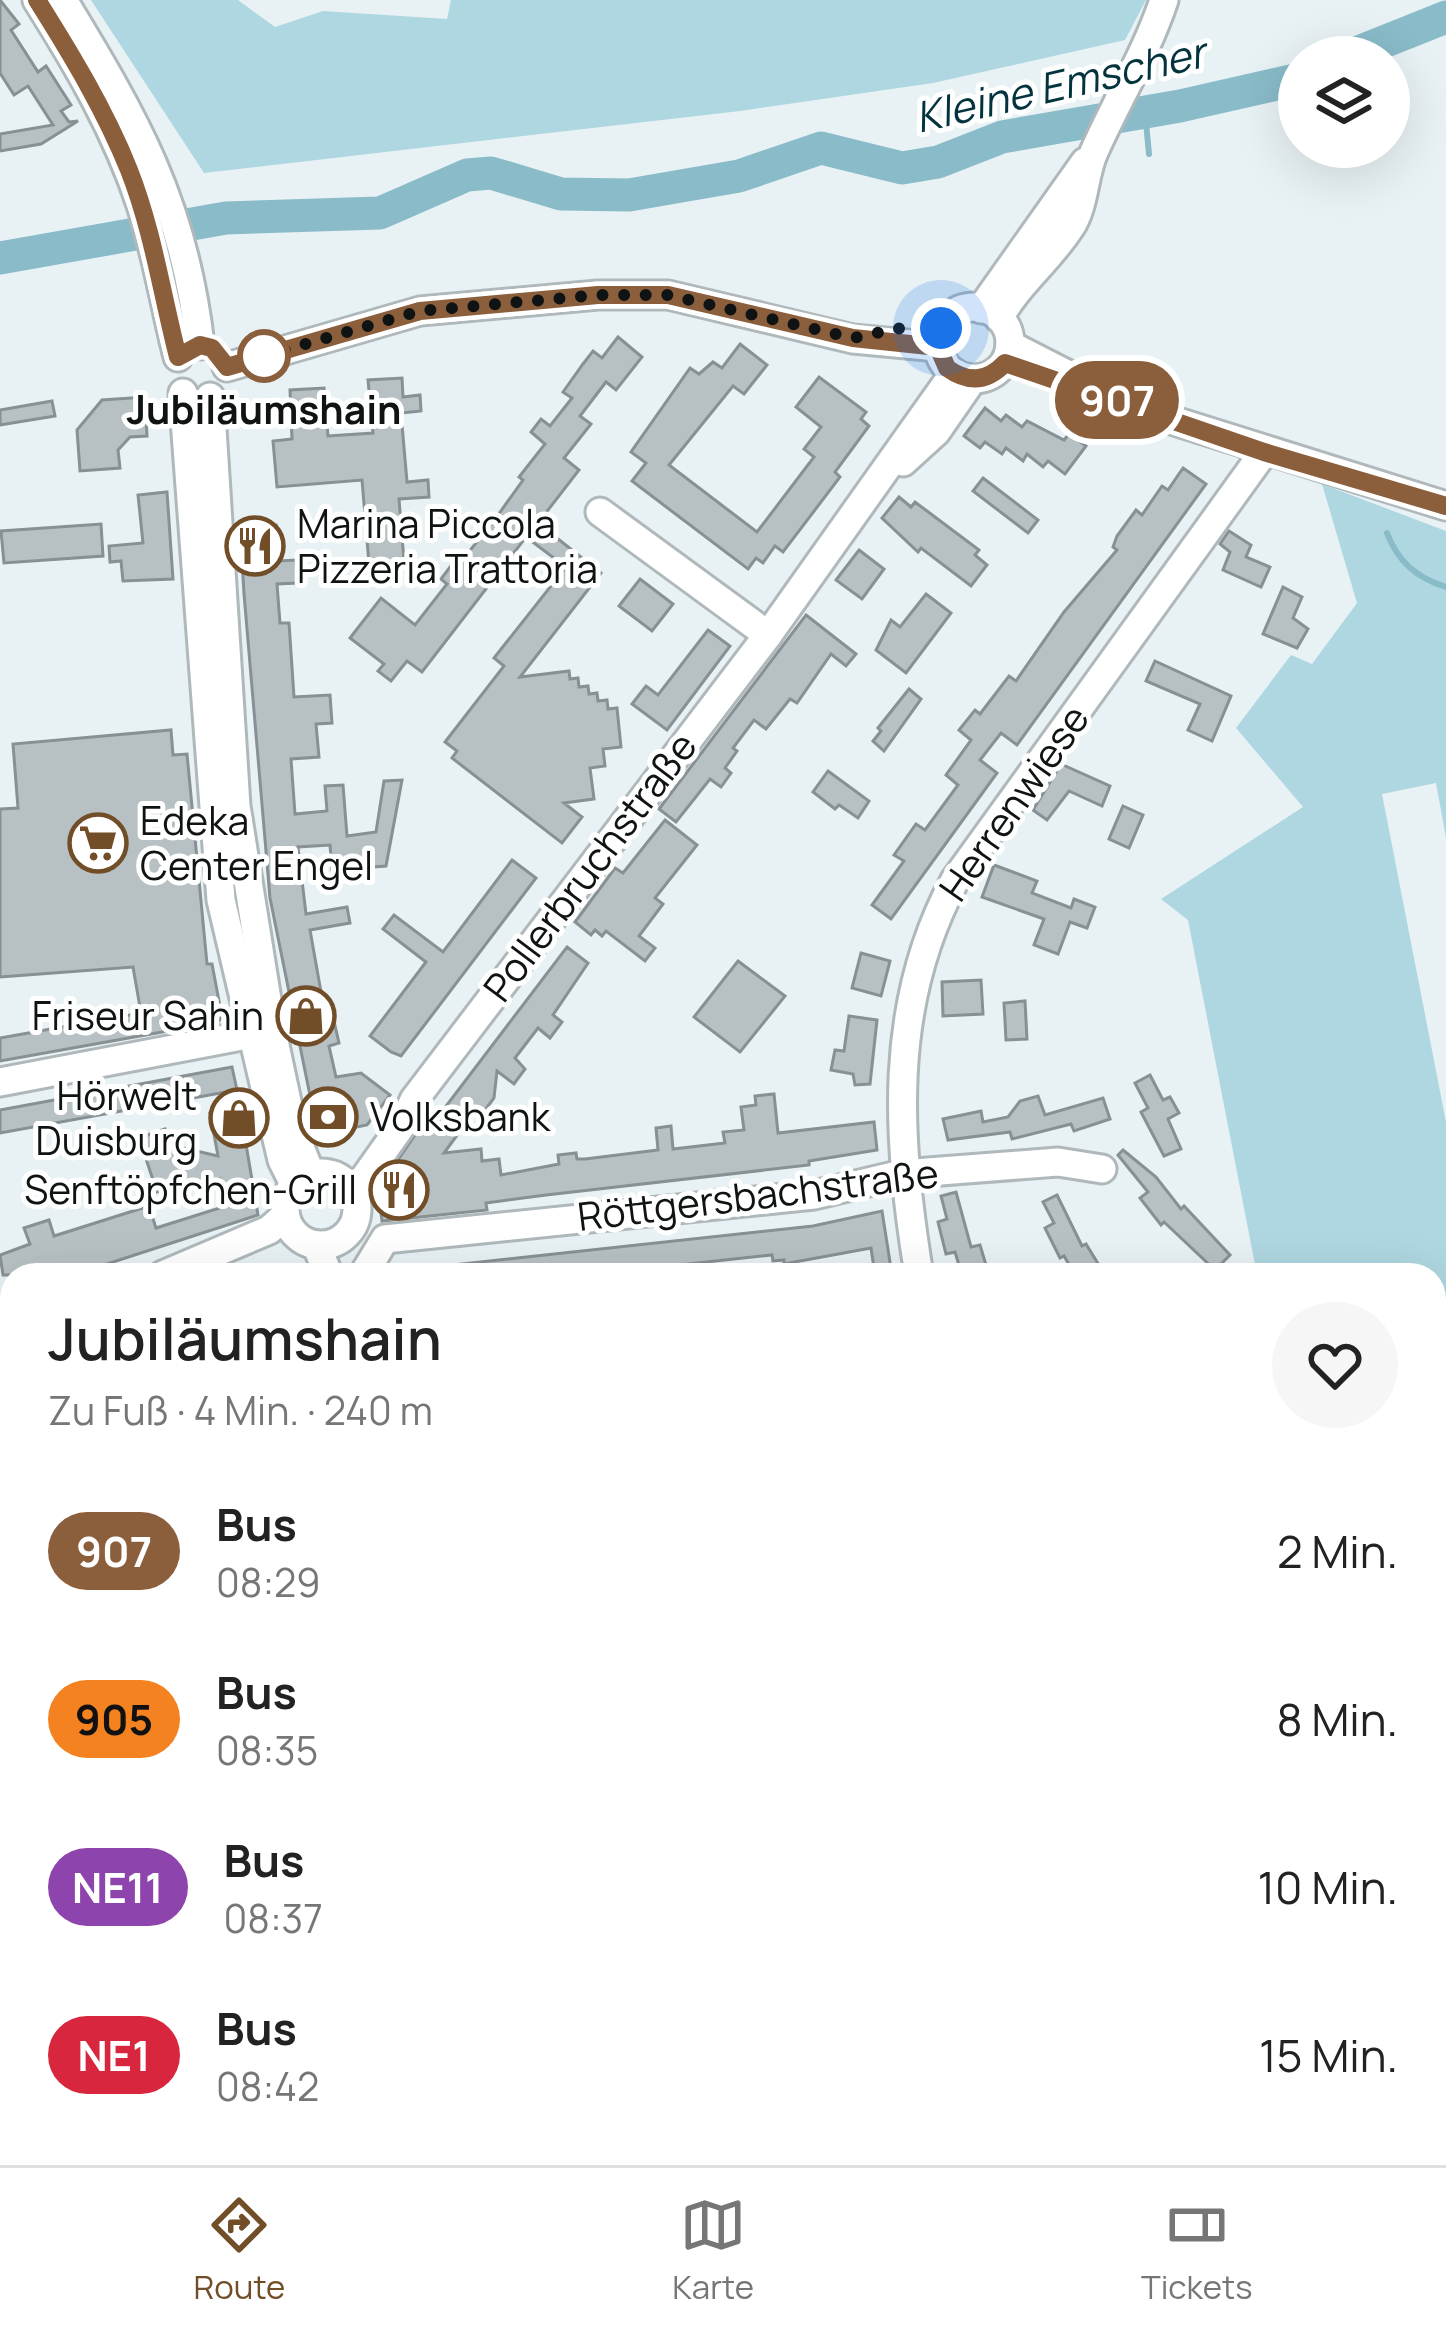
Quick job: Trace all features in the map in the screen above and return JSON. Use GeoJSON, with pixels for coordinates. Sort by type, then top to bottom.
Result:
{"type":"FeatureCollection","features":[{"type":"Feature","properties":{"kind":"street"},"geometry":{"type":"LineString","coordinates":[[37,0],[88,85],[142,210],[189,351]]}},
{"type":"Feature","properties":{"kind":"street"},"geometry":{"type":"LineString","coordinates":[[63,0],[133,116],[170,199],[189,266],[189,351],[174,377],[196,395],[221,900],[293,1130],[310,1234],[323,1263]]}},
{"type":"Feature","properties":{"kind":"street"},"geometry":{"type":"LineString","coordinates":[[227,367],[420,311],[598,295],[668,295],[853,338],[911,326],[940,338],[963,376],[986,377],[999,334],[1054,211],[1070,178],[1092,155],[1130,85],[1164,0]]}},
{"type":"Feature","properties":{"kind":"street"},"geometry":{"type":"LineString","coordinates":[[940,338],[962,310],[1094,390],[1133,408],[1446,506]]}},
{"type":"Feature","properties":{"kind":"street"},"geometry":{"type":"LineString","coordinates":[[189,351],[212,348],[227,367],[223,388],[196,395]]}},
{"type":"Feature","properties":{"kind":"street","name":"Pollerbruchstraße"},"geometry":{"type":"LineString","coordinates":[[347,1186],[404,1122],[414,1100],[768,635],[882,480],[898,447],[963,376]]}},
{"type":"Feature","properties":{"kind":"street","name":"Herrenwiese"},"geometry":{"type":"LineString","coordinates":[[917,1263],[902,1174],[905,1028],[914,978],[933,921],[956,880],[1264,452]]}},
{"type":"Feature","properties":{"kind":"street"},"geometry":{"type":"LineString","coordinates":[[600,512],[768,635]]}},
{"type":"Feature","properties":{"kind":"street"},"geometry":{"type":"LineString","coordinates":[[0,1082],[262,1032]]}},
{"type":"Feature","properties":{"kind":"street","name":"Röttgersbachstraße"},"geometry":{"type":"LineString","coordinates":[[368,1263],[385,1239],[814,1195],[902,1174],[1058,1162],[1102,1169]]}},
{"type":"Feature","properties":{"kind":"street"},"geometry":{"type":"LineString","coordinates":[[198,1263],[268,1230],[310,1234],[354,1222],[347,1186],[303,1179]]}},
{"type":"Feature","properties":{"kind":"street"},"geometry":{"type":"LineString","coordinates":[[310,1234],[345,1263]]}},
{"type":"Feature","properties":{"kind":"shaded area"},"geometry":{"type":"Polygon","coordinates":[[[91,0],[238,0],[275,27],[323,11],[447,19],[451,0],[1146,0],[1125,40],[933,83],[740,111],[204,173],[91,0]]]}},
{"type":"Feature","properties":{"kind":"shaded area"},"geometry":{"type":"Polygon","coordinates":[[[1322,484],[1446,531],[1446,838],[1436,783],[1382,794],[1446,1122],[1446,1263],[1255,1263],[1188,920],[1161,899],[1303,807],[1236,728],[1291,655],[1312,664],[1357,603],[1322,484]]]}},
{"type":"Feature","properties":{"kind":"building"},"geometry":{"type":"Polygon","coordinates":[[[0,0],[19,24],[11,30],[38,72],[46,66],[71,105],[61,111],[69,122],[78,121],[41,144],[0,151],[0,134],[53,125],[28,86],[14,95],[0,73],[0,0]]]}},
{"type":"Feature","properties":{"kind":"building"},"geometry":{"type":"Polygon","coordinates":[[[618,337],[642,357],[616,390],[606,382],[580,416],[591,424],[564,458],[579,470],[538,523],[601,573],[520,677],[569,671],[570,679],[578,678],[579,687],[588,686],[589,694],[597,693],[598,701],[607,700],[608,709],[617,708],[621,747],[603,749],[605,766],[590,768],[594,799],[564,803],[582,817],[562,843],[452,758],[457,751],[445,742],[504,666],[494,658],[566,567],[526,537],[422,672],[407,661],[391,681],[378,671],[384,664],[350,638],[381,598],[415,625],[447,584],[441,579],[453,563],[457,567],[498,515],[545,444],[531,432],[541,419],[550,426],[572,398],[563,392],[583,364],[593,351],[602,358],[618,337]]]}},
{"type":"Feature","properties":{"kind":"building"},"geometry":{"type":"Polygon","coordinates":[[[740,344],[767,365],[744,394],[733,386],[669,465],[757,532],[814,457],[804,449],[821,427],[796,407],[819,377],[866,412],[861,419],[869,426],[835,472],[840,477],[783,552],[775,546],[763,563],[756,558],[748,569],[632,481],[646,463],[631,452],[690,368],[699,374],[713,362],[722,368],[740,344]]]}},
{"type":"Feature","properties":{"kind":"building"},"geometry":{"type":"Polygon","coordinates":[[[402,378],[403,397],[420,395],[421,411],[401,413],[407,482],[428,480],[429,497],[399,499],[404,561],[369,564],[362,480],[277,487],[273,441],[292,439],[290,390],[324,388],[328,436],[373,433],[368,380],[402,378]]]}},
{"type":"Feature","properties":{"kind":"building"},"geometry":{"type":"Polygon","coordinates":[[[145,397],[147,436],[130,437],[118,450],[120,468],[80,471],[77,430],[102,400],[145,397]]]}},
{"type":"Feature","properties":{"kind":"building"},"geometry":{"type":"Polygon","coordinates":[[[52,401],[55,416],[0,425],[0,410],[52,401]]]}},
{"type":"Feature","properties":{"kind":"building"},"geometry":{"type":"Polygon","coordinates":[[[985,408],[1001,421],[1006,415],[1022,427],[1027,421],[1064,440],[1069,434],[1086,446],[1065,474],[1048,461],[1043,467],[1027,454],[1023,461],[1006,448],[1002,454],[985,442],[980,448],[964,436],[985,408]]]}},
{"type":"Feature","properties":{"kind":"building"},"geometry":{"type":"Polygon","coordinates":[[[1183,468],[1206,484],[1017,745],[1001,733],[980,760],[997,773],[891,919],[872,905],[904,861],[894,855],[916,824],[925,830],[958,785],[946,775],[971,740],[959,730],[975,710],[980,714],[1009,676],[1016,681],[1064,612],[1117,550],[1113,547],[1117,536],[1136,510],[1142,515],[1162,486],[1168,490],[1183,468]]]}},
{"type":"Feature","properties":{"kind":"building"},"geometry":{"type":"Polygon","coordinates":[[[983,478],[1038,520],[1028,533],[973,491],[983,478]]]}},
{"type":"Feature","properties":{"kind":"building"},"geometry":{"type":"Polygon","coordinates":[[[167,492],[173,579],[123,581],[121,561],[110,562],[109,546],[143,543],[138,495],[167,492]]]}},
{"type":"Feature","properties":{"kind":"building"},"geometry":{"type":"Polygon","coordinates":[[[899,497],[911,507],[915,502],[979,550],[975,555],[987,565],[971,586],[921,548],[918,552],[882,518],[899,497]]]}},
{"type":"Feature","properties":{"kind":"building"},"geometry":{"type":"Polygon","coordinates":[[[101,524],[103,556],[4,563],[1,531],[101,524]]]}},
{"type":"Feature","properties":{"kind":"building"},"geometry":{"type":"Polygon","coordinates":[[[276,525],[278,561],[296,560],[297,583],[277,584],[280,623],[289,623],[294,697],[330,695],[332,723],[316,724],[319,757],[291,759],[295,814],[327,811],[325,786],[343,785],[347,836],[376,832],[384,781],[402,780],[386,866],[332,870],[330,845],[298,847],[306,914],[347,907],[350,923],[310,930],[321,992],[326,1005],[330,1004],[339,1043],[329,1046],[336,1077],[361,1073],[390,1095],[367,1125],[318,1135],[270,898],[244,594],[240,528],[276,525]]]}},
{"type":"Feature","properties":{"kind":"building"},"geometry":{"type":"Polygon","coordinates":[[[1229,531],[1251,545],[1246,557],[1270,567],[1261,587],[1223,570],[1230,552],[1220,544],[1229,531]]]}},
{"type":"Feature","properties":{"kind":"building"},"geometry":{"type":"Polygon","coordinates":[[[859,550],[884,569],[862,599],[836,580],[859,550]]]}},
{"type":"Feature","properties":{"kind":"building"},"geometry":{"type":"Polygon","coordinates":[[[640,579],[673,604],[652,631],[619,606],[640,579]]]}},
{"type":"Feature","properties":{"kind":"building"},"geometry":{"type":"Polygon","coordinates":[[[1283,587],[1302,597],[1293,618],[1308,629],[1297,648],[1263,634],[1283,587]]]}},
{"type":"Feature","properties":{"kind":"building"},"geometry":{"type":"Polygon","coordinates":[[[926,594],[951,613],[906,673],[876,650],[891,620],[900,627],[926,594]]]}},
{"type":"Feature","properties":{"kind":"building"},"geometry":{"type":"Polygon","coordinates":[[[806,615],[856,654],[846,666],[831,654],[797,703],[790,699],[766,729],[754,720],[733,748],[737,751],[725,768],[731,773],[721,787],[710,779],[676,822],[659,809],[806,615]]]}},
{"type":"Feature","properties":{"kind":"building"},"geometry":{"type":"Polygon","coordinates":[[[708,630],[730,646],[667,730],[632,704],[646,686],[658,695],[708,630]]]}},
{"type":"Feature","properties":{"kind":"building"},"geometry":{"type":"Polygon","coordinates":[[[1155,661],[1231,696],[1212,741],[1188,730],[1200,704],[1146,681],[1155,661]]]}},
{"type":"Feature","properties":{"kind":"building"},"geometry":{"type":"Polygon","coordinates":[[[909,689],[921,699],[884,751],[873,741],[881,731],[878,728],[909,689]]]}},
{"type":"Feature","properties":{"kind":"building"},"geometry":{"type":"Polygon","coordinates":[[[171,730],[173,755],[187,754],[207,964],[212,964],[222,1017],[218,1022],[0,1061],[0,1038],[141,1013],[133,967],[0,977],[0,809],[18,808],[13,744],[171,730]]]}},
{"type":"Feature","properties":{"kind":"building"},"geometry":{"type":"Polygon","coordinates":[[[1061,764],[1110,786],[1102,806],[1069,791],[1047,820],[1033,810],[1061,764]]]}},
{"type":"Feature","properties":{"kind":"building"},"geometry":{"type":"Polygon","coordinates":[[[828,771],[869,801],[858,818],[839,805],[835,809],[813,792],[828,771]]]}},
{"type":"Feature","properties":{"kind":"building"},"geometry":{"type":"Polygon","coordinates":[[[1123,806],[1143,815],[1129,848],[1109,839],[1123,806]]]}},
{"type":"Feature","properties":{"kind":"building"},"geometry":{"type":"Polygon","coordinates":[[[665,820],[697,845],[655,898],[663,904],[639,936],[655,948],[645,961],[606,931],[602,936],[595,930],[591,935],[575,922],[615,868],[623,873],[665,820]]]}},
{"type":"Feature","properties":{"kind":"building"},"geometry":{"type":"Polygon","coordinates":[[[512,860],[536,878],[401,1056],[391,1052],[370,1036],[426,962],[383,929],[394,915],[443,952],[512,860]]]}},
{"type":"Feature","properties":{"kind":"building"},"geometry":{"type":"Polygon","coordinates":[[[994,865],[1037,881],[1032,893],[1071,908],[1074,899],[1095,907],[1087,928],[1070,922],[1058,954],[1034,945],[1044,919],[982,897],[994,865]]]}},
{"type":"Feature","properties":{"kind":"building"},"geometry":{"type":"Polygon","coordinates":[[[567,947],[588,963],[553,1015],[562,1022],[550,1038],[538,1028],[515,1058],[525,1069],[514,1084],[497,1071],[494,1098],[483,1113],[477,1108],[444,1153],[481,1149],[482,1161],[499,1159],[501,1175],[559,1164],[558,1155],[576,1153],[577,1159],[585,1159],[658,1150],[656,1128],[671,1126],[673,1149],[725,1143],[723,1132],[744,1130],[741,1107],[756,1105],[755,1096],[774,1094],[778,1133],[874,1122],[877,1150],[809,1161],[809,1165],[546,1195],[486,1203],[487,1210],[382,1221],[378,1189],[424,1122],[428,1117],[434,1122],[567,947]]]}},
{"type":"Feature","properties":{"kind":"building"},"geometry":{"type":"Polygon","coordinates":[[[861,953],[890,961],[881,996],[852,988],[861,953]]]}},
{"type":"Feature","properties":{"kind":"building"},"geometry":{"type":"Polygon","coordinates":[[[738,961],[785,996],[740,1052],[694,1017],[738,961]]]}},
{"type":"Feature","properties":{"kind":"building"},"geometry":{"type":"Polygon","coordinates":[[[981,980],[983,1014],[943,1016],[942,982],[981,980]]]}},
{"type":"Feature","properties":{"kind":"building"},"geometry":{"type":"Polygon","coordinates":[[[1025,1001],[1027,1039],[1006,1040],[1004,1003],[1025,1001]]]}},
{"type":"Feature","properties":{"kind":"building"},"geometry":{"type":"Polygon","coordinates":[[[849,1016],[877,1020],[870,1084],[855,1085],[853,1074],[831,1070],[835,1050],[844,1051],[849,1016]]]}},
{"type":"Feature","properties":{"kind":"building"},"geometry":{"type":"Polygon","coordinates":[[[232,1067],[237,1090],[0,1133],[0,1110],[232,1067]]]}},
{"type":"Feature","properties":{"kind":"building"},"geometry":{"type":"Polygon","coordinates":[[[1150,1075],[1163,1100],[1170,1097],[1179,1113],[1168,1119],[1181,1149],[1164,1156],[1141,1112],[1148,1108],[1135,1083],[1150,1075]]]}},
{"type":"Feature","properties":{"kind":"building"},"geometry":{"type":"Polygon","coordinates":[[[1038,1096],[1045,1115],[1103,1098],[1110,1119],[1074,1131],[1071,1124],[1012,1139],[1010,1132],[948,1140],[943,1119],[981,1111],[983,1122],[1008,1117],[1020,1101],[1038,1096]]]}},
{"type":"Feature","properties":{"kind":"building"},"geometry":{"type":"Polygon","coordinates":[[[239,1103],[258,1215],[110,1263],[1,1263],[0,1255],[30,1244],[24,1228],[49,1220],[54,1236],[149,1206],[156,1228],[226,1206],[220,1179],[157,1192],[139,1138],[165,1129],[170,1145],[218,1156],[210,1113],[239,1103]]]}},
{"type":"Feature","properties":{"kind":"building"},"geometry":{"type":"Polygon","coordinates":[[[1123,1150],[1156,1177],[1181,1209],[1184,1206],[1230,1255],[1222,1263],[1208,1263],[1164,1222],[1161,1225],[1140,1198],[1148,1192],[1118,1155],[1123,1150]]]}},
{"type":"Feature","properties":{"kind":"building"},"geometry":{"type":"Polygon","coordinates":[[[956,1192],[971,1247],[980,1245],[985,1263],[958,1263],[955,1252],[946,1254],[938,1222],[947,1219],[941,1196],[956,1192]]]}},
{"type":"Feature","properties":{"kind":"building"},"geometry":{"type":"Polygon","coordinates":[[[1057,1195],[1082,1246],[1086,1244],[1098,1263],[1068,1263],[1064,1256],[1060,1258],[1045,1228],[1054,1223],[1043,1202],[1057,1195]]]}},
{"type":"Feature","properties":{"kind":"building"},"geometry":{"type":"Polygon","coordinates":[[[882,1211],[890,1263],[873,1263],[871,1248],[789,1263],[773,1261],[772,1255],[697,1263],[471,1263],[813,1226],[882,1211]]]}},
{"type":"Feature","properties":{"kind":"waterway","name":"Kleine Emscher"},"geometry":{"type":"LineString","coordinates":[[1398,36],[1446,17]]}},
{"type":"Feature","properties":{"kind":"waterway","name":"Kleine Emscher"},"geometry":{"type":"LineString","coordinates":[[0,258],[226,218],[380,213],[467,175],[491,173],[561,194],[629,195],[739,176],[821,148],[902,168],[938,162],[1002,137],[1278,84]]}},
{"type":"Feature","properties":{"kind":"waterway"},"geometry":{"type":"LineString","coordinates":[[1145,112],[1149,154]]}},
{"type":"Feature","properties":{"kind":"waterway"},"geometry":{"type":"LineString","coordinates":[[1387,533],[1410,568],[1446,587]]}},
{"type":"Feature","properties":{"kind":"bus line","name":"907"},"geometry":{"type":"LineString","coordinates":[[37,0],[77,64],[129,171],[161,276],[178,357],[200,345],[222,356],[227,367],[420,311],[598,295],[668,295],[853,338],[938,347],[947,368],[972,380],[986,377],[1005,363],[1264,452],[1446,506]]}},
{"type":"Feature","properties":{"kind":"place","name":"Jubiläumshain"},"geometry":{"type":"Point","coordinates":[264,356]}},
{"type":"Feature","properties":{"kind":"place","name":"Marina Piccola Pizzeria Trattoria"},"geometry":{"type":"Point","coordinates":[255,546]}},
{"type":"Feature","properties":{"kind":"place","name":"Edeka Center Engel"},"geometry":{"type":"Point","coordinates":[98,843]}},
{"type":"Feature","properties":{"kind":"place","name":"Friseur Sahin"},"geometry":{"type":"Point","coordinates":[306,1016]}},
{"type":"Feature","properties":{"kind":"place","name":"Volksbank"},"geometry":{"type":"Point","coordinates":[328,1117]}},
{"type":"Feature","properties":{"kind":"place","name":"Hörwelt Duisburg"},"geometry":{"type":"Point","coordinates":[239,1118]}},
{"type":"Feature","properties":{"kind":"place","name":"Senftöpfchen-Grill"},"geometry":{"type":"Point","coordinates":[399,1190]}},
{"type":"Feature","properties":{"kind":"route"},"geometry":{"type":"LineString","coordinates":[[264,356],[420,311],[598,295],[668,295],[853,338],[911,326],[941,328]]}}]}
